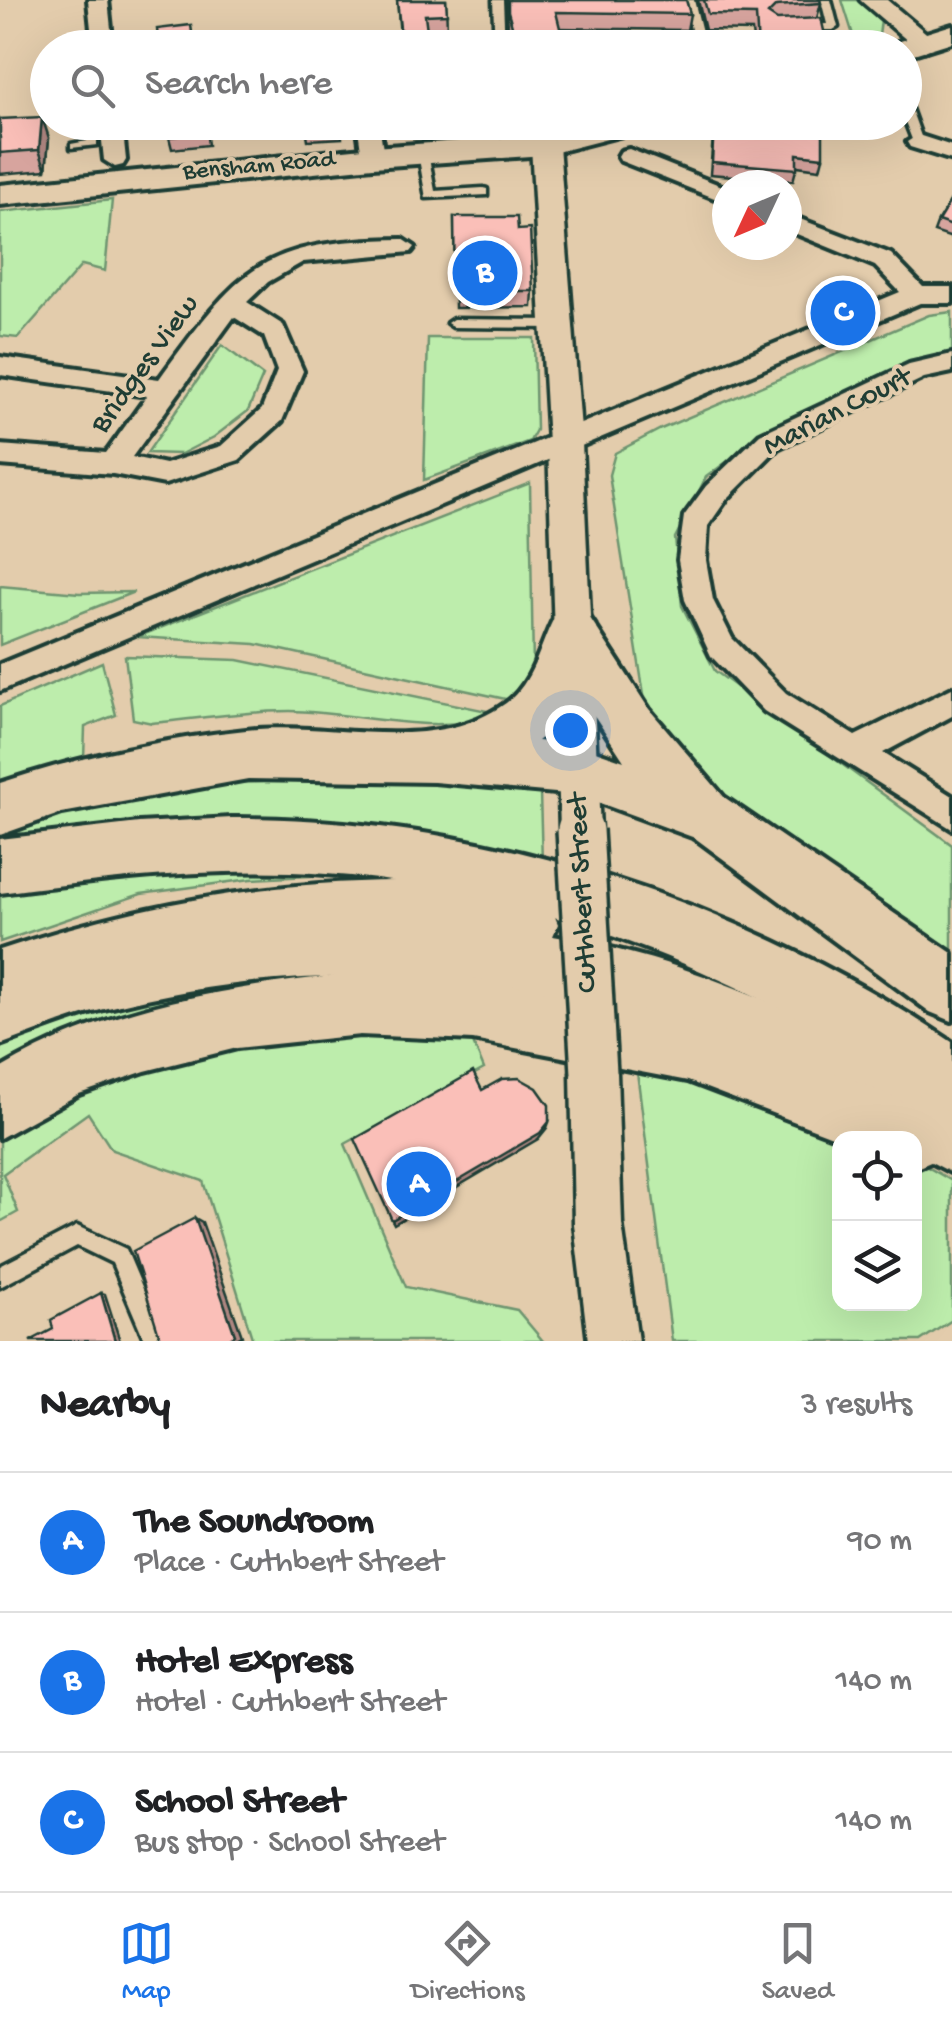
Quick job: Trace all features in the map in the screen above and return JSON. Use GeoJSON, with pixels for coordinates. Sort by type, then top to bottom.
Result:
{"type":"FeatureCollection","features":[{"type":"Feature","properties":{"kind":"highway"},"geometry":{"type":"LineString","coordinates":[[434,757],[497,736],[529,716],[548,696],[572,633]]}},
{"type":"Feature","properties":{"kind":"highway"},"geometry":{"type":"LineString","coordinates":[[572,633],[627,725],[666,776],[714,819],[952,990]]}},
{"type":"Feature","properties":{"kind":"highway"},"geometry":{"type":"LineString","coordinates":[[0,809],[62,788],[248,754],[434,757],[578,770],[714,819]]}},
{"type":"Feature","properties":{"kind":"highway"},"geometry":{"type":"LineString","coordinates":[[0,866],[136,848],[234,846],[370,851],[503,878],[621,913],[728,954],[838,1006],[952,1080]]}},
{"type":"Feature","properties":{"kind":"highway"},"geometry":{"type":"LineString","coordinates":[[0,1106],[62,1068],[145,1040],[237,1018],[360,1004],[473,1009],[688,1050],[895,1131]]}},
{"type":"Feature","properties":{"kind":"highway"},"geometry":{"type":"LineString","coordinates":[[922,1144],[952,1158]]}},
{"type":"Feature","properties":{"kind":"main road","name":"Bensham Road"},"geometry":{"type":"LineString","coordinates":[[0,195],[373,157],[545,145],[565,140]]}},
{"type":"Feature","properties":{"kind":"main road"},"geometry":{"type":"LineString","coordinates":[[0,979],[53,959],[162,931],[295,912],[417,909],[524,922],[641,948],[700,968],[845,1030],[952,1089]]}},
{"type":"Feature","properties":{"kind":"main road"},"geometry":{"type":"LineString","coordinates":[[0,1015],[106,980],[207,958],[291,947],[416,945],[528,957],[643,984],[723,1012],[842,1068],[952,1142]]}},
{"type":"Feature","properties":{"kind":"street"},"geometry":{"type":"LineString","coordinates":[[98,0],[101,30]]}},
{"type":"Feature","properties":{"kind":"street"},"geometry":{"type":"LineString","coordinates":[[872,0],[912,30]]}},
{"type":"Feature","properties":{"kind":"street"},"geometry":{"type":"LineString","coordinates":[[113,140],[116,160]]}},
{"type":"Feature","properties":{"kind":"street"},"geometry":{"type":"LineString","coordinates":[[371,140],[373,157]]}},
{"type":"Feature","properties":{"kind":"street"},"geometry":{"type":"LineString","coordinates":[[918,142],[952,154]]}},
{"type":"Feature","properties":{"kind":"street","name":"Cuthbert Street"},"geometry":{"type":"LineString","coordinates":[[545,145],[565,443],[598,1224],[613,1341]]}},
{"type":"Feature","properties":{"kind":"street"},"geometry":{"type":"LineString","coordinates":[[629,156],[712,190]]}},
{"type":"Feature","properties":{"kind":"street"},"geometry":{"type":"LineString","coordinates":[[802,227],[882,260],[917,296]]}},
{"type":"Feature","properties":{"kind":"street","name":"Bridges View"},"geometry":{"type":"LineString","coordinates":[[114,464],[250,280],[284,260],[329,248],[403,247]]}},
{"type":"Feature","properties":{"kind":"street"},"geometry":{"type":"LineString","coordinates":[[0,678],[917,296],[952,294]]}},
{"type":"Feature","properties":{"kind":"street","name":"Bridges View"},"geometry":{"type":"LineString","coordinates":[[0,455],[114,464],[165,474],[230,453],[272,414],[290,371],[274,331],[230,304]]}},
{"type":"Feature","properties":{"kind":"street","name":"Marian Court"},"geometry":{"type":"LineString","coordinates":[[952,364],[918,370],[769,441],[716,492],[694,524],[692,560],[698,600],[721,647],[775,702],[952,814]]}},
{"type":"Feature","properties":{"kind":"street"},"geometry":{"type":"LineString","coordinates":[[0,366],[167,390]]}},
{"type":"Feature","properties":{"kind":"street"},"geometry":{"type":"LineString","coordinates":[[855,752],[952,701]]}},
{"type":"Feature","properties":{"kind":"lane"},"geometry":{"type":"LineString","coordinates":[[498,0],[499,30]]}},
{"type":"Feature","properties":{"kind":"lane"},"geometry":{"type":"LineString","coordinates":[[688,0],[697,30]]}},
{"type":"Feature","properties":{"kind":"lane"},"geometry":{"type":"LineString","coordinates":[[793,28],[833,27],[826,0]]}},
{"type":"Feature","properties":{"kind":"lane"},"geometry":{"type":"LineString","coordinates":[[75,146],[93,140]]}},
{"type":"Feature","properties":{"kind":"lane"},"geometry":{"type":"LineString","coordinates":[[423,153],[430,195],[483,192]]}},
{"type":"Feature","properties":{"kind":"lane"},"geometry":{"type":"LineString","coordinates":[[453,324],[557,324]]}},
{"type":"Feature","properties":{"kind":"lane"},"geometry":{"type":"LineString","coordinates":[[0,1276],[77,1236],[119,1256],[155,1341]]}},
{"type":"Feature","properties":{"kind":"green space"},"geometry":{"type":"Polygon","coordinates":[[[842,0],[858,0],[881,20],[880,30],[851,30],[842,0]]]}},
{"type":"Feature","properties":{"kind":"green space"},"geometry":{"type":"Polygon","coordinates":[[[112,200],[105,271],[82,265],[18,338],[0,336],[0,212],[112,200]]]}},
{"type":"Feature","properties":{"kind":"green space"},"geometry":{"type":"Polygon","coordinates":[[[952,312],[952,355],[760,437],[706,477],[675,538],[682,606],[715,671],[952,845],[952,960],[696,777],[647,714],[609,475],[615,453],[661,429],[929,315],[952,312]]]}},
{"type":"Feature","properties":{"kind":"green space"},"geometry":{"type":"Polygon","coordinates":[[[428,338],[534,338],[536,430],[530,441],[424,480],[428,338]]]}},
{"type":"Feature","properties":{"kind":"green space"},"geometry":{"type":"Polygon","coordinates":[[[222,345],[263,376],[248,411],[214,437],[181,454],[147,453],[222,345]]]}},
{"type":"Feature","properties":{"kind":"green space"},"geometry":{"type":"Polygon","coordinates":[[[530,483],[533,668],[510,700],[255,644],[137,637],[530,483]]]}},
{"type":"Feature","properties":{"kind":"green space"},"geometry":{"type":"Polygon","coordinates":[[[0,586],[79,593],[134,592],[0,645],[0,586]]]}},
{"type":"Feature","properties":{"kind":"green space"},"geometry":{"type":"Polygon","coordinates":[[[125,656],[238,660],[502,714],[476,721],[423,724],[273,711],[152,723],[133,719],[125,656]]]}},
{"type":"Feature","properties":{"kind":"green space"},"geometry":{"type":"Polygon","coordinates":[[[102,662],[116,715],[85,727],[84,760],[0,787],[0,706],[102,662]]]}},
{"type":"Feature","properties":{"kind":"green space"},"geometry":{"type":"Polygon","coordinates":[[[389,777],[540,793],[542,863],[221,820],[91,828],[0,841],[0,825],[202,784],[389,777]]]}},
{"type":"Feature","properties":{"kind":"green space"},"geometry":{"type":"Polygon","coordinates":[[[243,865],[348,874],[251,879],[141,894],[0,942],[0,890],[243,865]]]}},
{"type":"Feature","properties":{"kind":"green space"},"geometry":{"type":"Polygon","coordinates":[[[230,982],[38,1052],[0,1075],[0,1039],[96,1001],[230,982]]]}},
{"type":"Feature","properties":{"kind":"green space"},"geometry":{"type":"Polygon","coordinates":[[[403,1025],[472,1040],[484,1069],[345,1144],[406,1287],[517,1310],[543,1341],[253,1341],[203,1181],[112,1150],[88,1113],[3,1174],[18,1212],[0,1222],[0,1129],[68,1081],[212,1041],[403,1025]]]}},
{"type":"Feature","properties":{"kind":"green space"},"geometry":{"type":"Polygon","coordinates":[[[635,1057],[832,1135],[832,1311],[922,1311],[922,1164],[952,1181],[952,1320],[920,1341],[672,1341],[635,1057]]]}},
{"type":"Feature","properties":{"kind":"building"},"geometry":{"type":"Polygon","coordinates":[[[397,0],[446,0],[447,14],[425,15],[427,30],[400,30],[397,0]]]}},
{"type":"Feature","properties":{"kind":"building"},"geometry":{"type":"Polygon","coordinates":[[[508,0],[686,0],[690,14],[556,12],[560,30],[513,30],[508,0]]]}},
{"type":"Feature","properties":{"kind":"building"},"geometry":{"type":"Polygon","coordinates":[[[704,0],[820,0],[821,3],[776,6],[768,14],[777,20],[821,18],[824,30],[757,30],[756,15],[708,14],[704,0]]]}},
{"type":"Feature","properties":{"kind":"building"},"geometry":{"type":"Polygon","coordinates":[[[191,25],[192,30],[157,30],[191,25]]]}},
{"type":"Feature","properties":{"kind":"building"},"geometry":{"type":"Polygon","coordinates":[[[30,118],[30,140],[40,140],[39,150],[0,153],[0,119],[30,118]]]}},
{"type":"Feature","properties":{"kind":"building"},"geometry":{"type":"Polygon","coordinates":[[[713,140],[823,140],[823,157],[797,154],[797,169],[712,162],[713,140]]]}},
{"type":"Feature","properties":{"kind":"building"},"geometry":{"type":"Polygon","coordinates":[[[952,198],[952,226],[938,221],[952,198]]]}},
{"type":"Feature","properties":{"kind":"building"},"geometry":{"type":"Polygon","coordinates":[[[454,217],[517,217],[518,230],[530,229],[533,291],[455,291],[454,217]]]}},
{"type":"Feature","properties":{"kind":"building"},"geometry":{"type":"Polygon","coordinates":[[[473,1072],[482,1090],[502,1079],[519,1078],[537,1088],[549,1105],[549,1122],[540,1133],[392,1220],[355,1139],[473,1072]]]}},
{"type":"Feature","properties":{"kind":"building"},"geometry":{"type":"Polygon","coordinates":[[[195,1218],[235,1335],[225,1341],[161,1341],[133,1251],[195,1218]]]}},
{"type":"Feature","properties":{"kind":"building"},"geometry":{"type":"Polygon","coordinates":[[[101,1293],[115,1341],[30,1341],[53,1329],[51,1320],[101,1293]]]}},
{"type":"Feature","properties":{"kind":"place","name":"Hotel Express"},"geometry":{"type":"Point","coordinates":[485,273]}},
{"type":"Feature","properties":{"kind":"place","name":"School Street"},"geometry":{"type":"Point","coordinates":[843,313]}},
{"type":"Feature","properties":{"kind":"place","name":"The Soundroom"},"geometry":{"type":"Point","coordinates":[419,1184]}}]}
